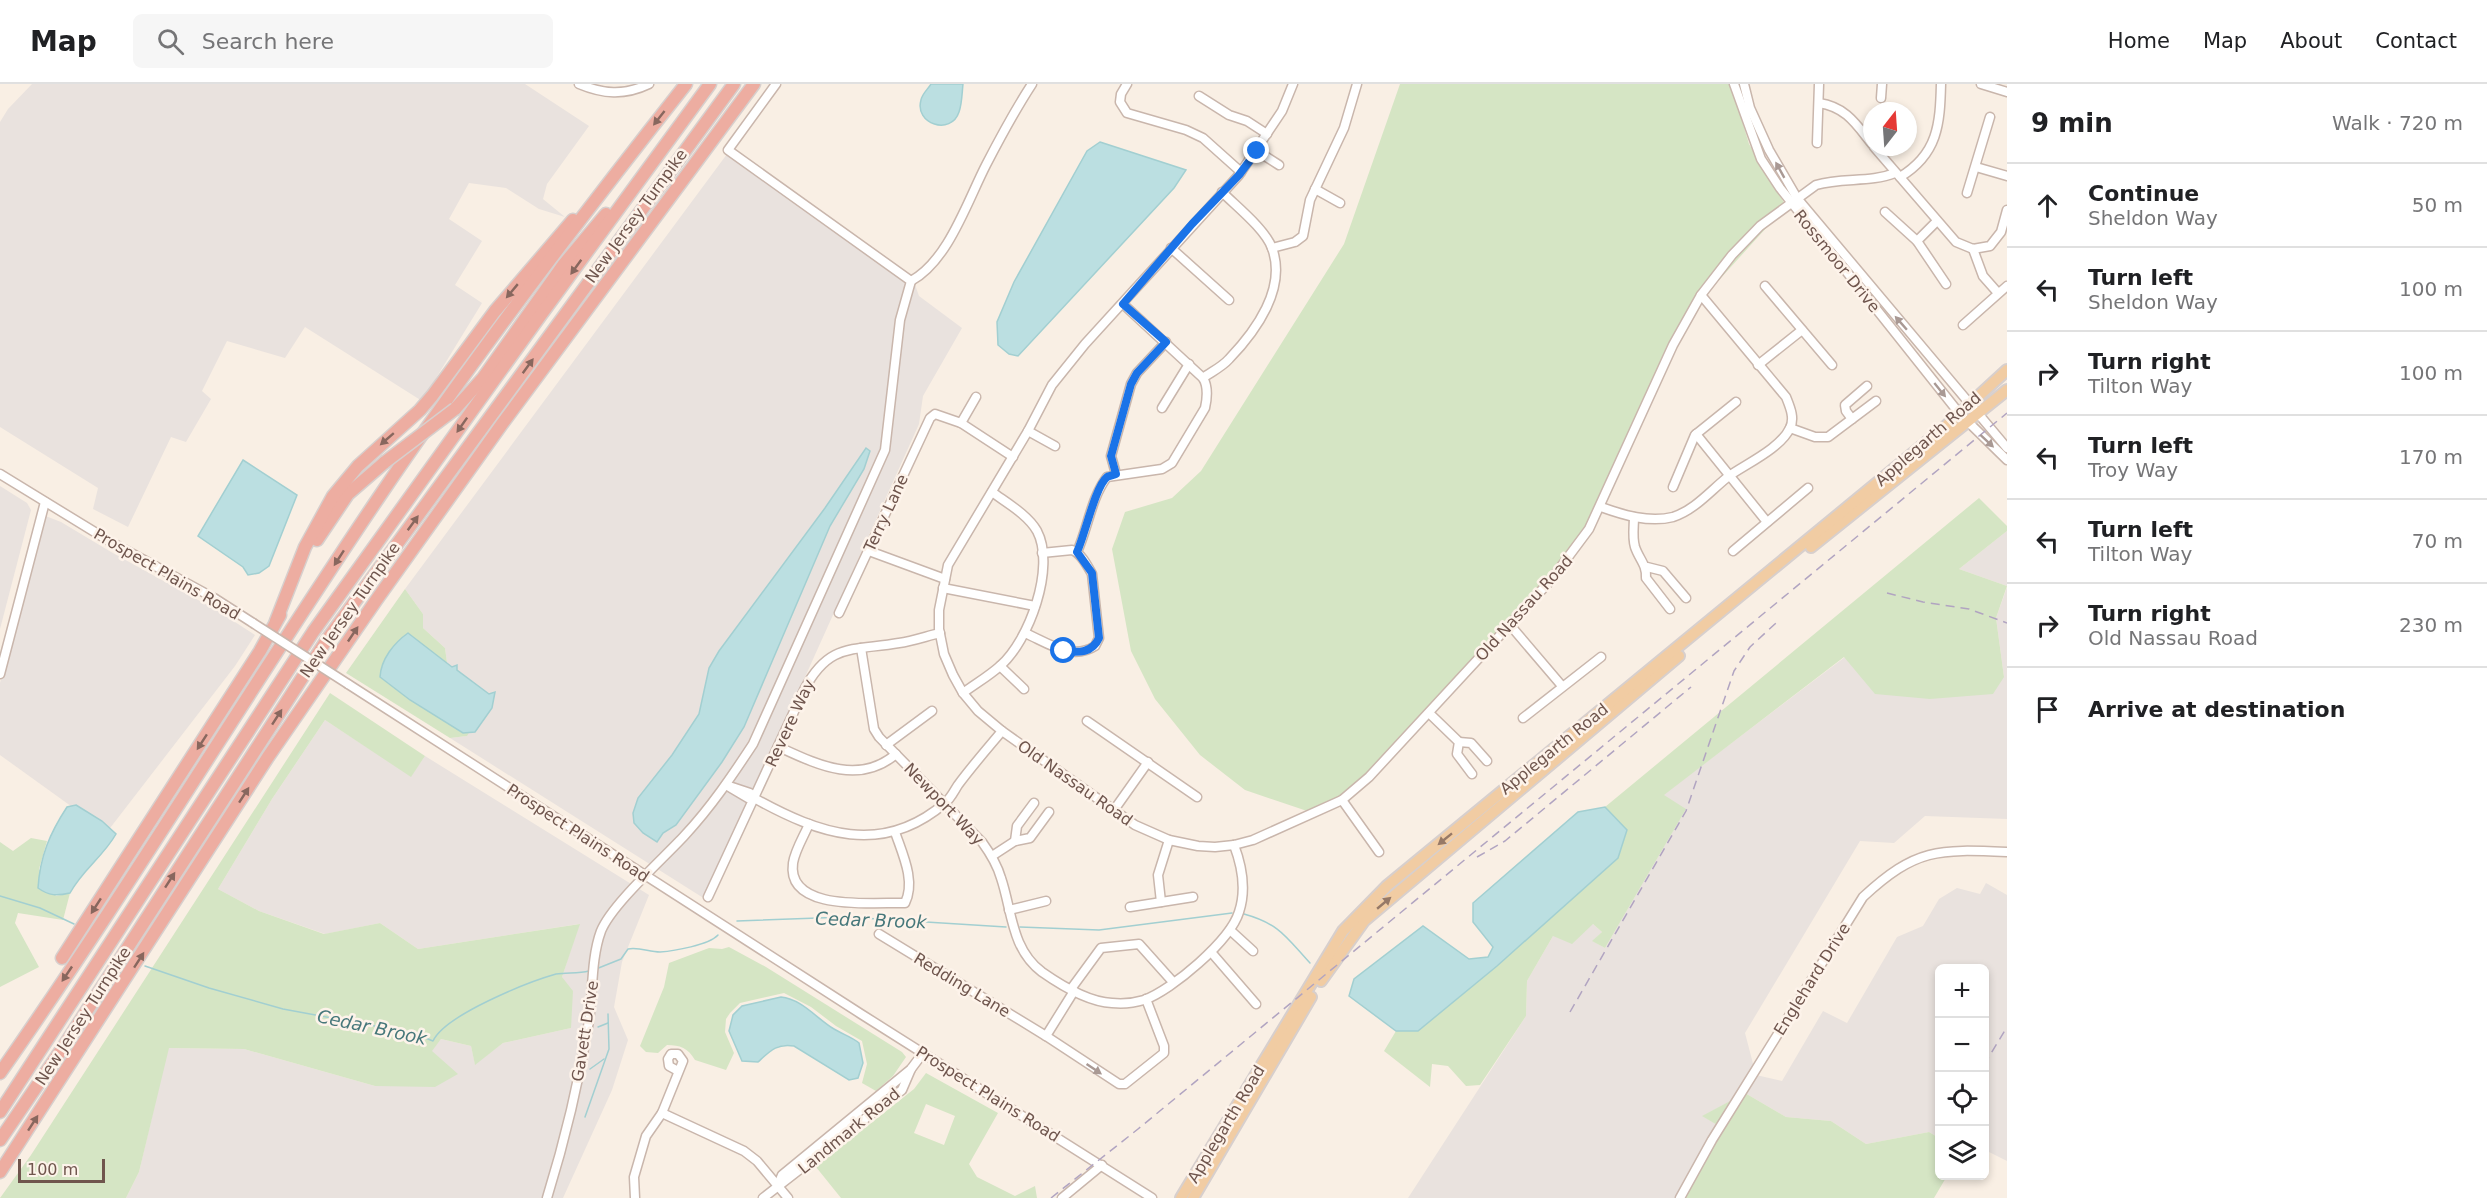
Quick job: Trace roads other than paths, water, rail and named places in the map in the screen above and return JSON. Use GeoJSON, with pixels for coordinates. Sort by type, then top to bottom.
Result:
{"type":"FeatureCollection","features":[{"type":"Feature","properties":{"kind":"highway"},"geometry":{"type":"LineString","coordinates":[[0,1073],[380,496],[476,360],[686,84]]}},
{"type":"Feature","properties":{"kind":"highway"},"geometry":{"type":"LineString","coordinates":[[62,958],[237,688],[276,621],[311,550],[334,513],[354,488],[455,409],[470,394],[494,364],[581,241],[622,194],[688,106],[710,84]]}},
{"type":"Feature","properties":{"kind":"highway","name":"New Jersey Turnpike"},"geometry":{"type":"LineString","coordinates":[[0,1112],[313,632],[540,315],[710,84]]}},
{"type":"Feature","properties":{"kind":"highway","name":"New Jersey Turnpike"},"geometry":{"type":"LineString","coordinates":[[0,1140],[64,1046],[326,641],[734,84]]}},
{"type":"Feature","properties":{"kind":"highway","name":"New Jersey Turnpike"},"geometry":{"type":"LineString","coordinates":[[0,1172],[268,757],[377,599],[509,415],[754,84]]}},
{"type":"Feature","properties":{"kind":"highway"},"geometry":{"type":"LineString","coordinates":[[276,621],[305,547],[333,496],[358,465],[426,403],[495,311],[633,151]]}},
{"type":"Feature","properties":{"kind":"main road","name":"Applegarth Road"},"geometry":{"type":"LineString","coordinates":[[1192,1198],[1324,975],[1364,921],[1963,417],[1970,404],[2007,370]]}},
{"type":"Feature","properties":{"kind":"main road","name":"Applegarth Road"},"geometry":{"type":"LineString","coordinates":[[1181,1198],[1343,931],[1363,908],[1745,593],[1963,417],[1978,413],[2007,390]]}},
{"type":"Feature","properties":{"kind":"street"},"geometry":{"type":"LineString","coordinates":[[579,84],[610,94],[638,89],[649,84]]}},
{"type":"Feature","properties":{"kind":"street"},"geometry":{"type":"LineString","coordinates":[[776,84],[728,150],[910,280],[924,273],[952,234],[1032,84]]}},
{"type":"Feature","properties":{"kind":"street"},"geometry":{"type":"LineString","coordinates":[[1127,84],[1121,94],[1120,102],[1127,113],[1186,130],[1203,138],[1241,172]]}},
{"type":"Feature","properties":{"kind":"street","name":"Old Nassau Road"},"geometry":{"type":"LineString","coordinates":[[1293,84],[1282,111],[1241,172],[1171,248],[1052,385],[1013,457],[948,565],[939,610],[944,654],[963,693],[1002,731],[1135,825],[1169,840],[1198,846],[1234,845],[1253,840],[1342,800],[1369,777],[1510,625],[1573,553],[1601,507],[1673,345],[1701,295],[1760,226],[1816,184],[1882,178],[1897,175],[1917,165],[1934,142],[1940,115],[1941,84]]}},
{"type":"Feature","properties":{"kind":"street"},"geometry":{"type":"LineString","coordinates":[[1272,248],[1296,242],[1303,236],[1310,200],[1344,128],[1357,84]]}},
{"type":"Feature","properties":{"kind":"street","name":"Rossmoor Drive"},"geometry":{"type":"LineString","coordinates":[[1734,84],[1761,159],[1963,417],[2007,460]]}},
{"type":"Feature","properties":{"kind":"street","name":"Rossmoor Drive"},"geometry":{"type":"LineString","coordinates":[[1744,84],[1750,108],[1794,200],[2007,448]]}},
{"type":"Feature","properties":{"kind":"street"},"geometry":{"type":"LineString","coordinates":[[1817,143],[1819,84]]}},
{"type":"Feature","properties":{"kind":"street"},"geometry":{"type":"LineString","coordinates":[[1881,98],[1882,84]]}},
{"type":"Feature","properties":{"kind":"street"},"geometry":{"type":"LineString","coordinates":[[1981,84],[2007,92]]}},
{"type":"Feature","properties":{"kind":"street"},"geometry":{"type":"LineString","coordinates":[[1199,96],[1229,115],[1247,121],[1267,134]]}},
{"type":"Feature","properties":{"kind":"street"},"geometry":{"type":"LineString","coordinates":[[1819,103],[1835,106],[1852,119],[1863,133]]}},
{"type":"Feature","properties":{"kind":"street"},"geometry":{"type":"LineString","coordinates":[[1967,193],[1990,117]]}},
{"type":"Feature","properties":{"kind":"street"},"geometry":{"type":"LineString","coordinates":[[1257,151],[1279,165]]}},
{"type":"Feature","properties":{"kind":"street"},"geometry":{"type":"LineString","coordinates":[[1881,156],[1937,221],[1962,245],[1973,249],[1990,246],[2001,232],[2007,210]]}},
{"type":"Feature","properties":{"kind":"street"},"geometry":{"type":"LineString","coordinates":[[1976,167],[2007,176]]}},
{"type":"Feature","properties":{"kind":"street"},"geometry":{"type":"LineString","coordinates":[[1315,189],[1340,203]]}},
{"type":"Feature","properties":{"kind":"street"},"geometry":{"type":"LineString","coordinates":[[1203,378],[1228,360],[1263,315],[1276,286],[1272,248],[1265,236],[1222,192]]}},
{"type":"Feature","properties":{"kind":"street"},"geometry":{"type":"LineString","coordinates":[[1885,213],[1917,241],[1946,284]]}},
{"type":"Feature","properties":{"kind":"street"},"geometry":{"type":"LineString","coordinates":[[1917,241],[1937,221]]}},
{"type":"Feature","properties":{"kind":"street"},"geometry":{"type":"LineString","coordinates":[[1171,248],[1229,300]]}},
{"type":"Feature","properties":{"kind":"street"},"geometry":{"type":"LineString","coordinates":[[1973,249],[1983,276],[1998,293]]}},
{"type":"Feature","properties":{"kind":"street","name":"Gavett Drive"},"geometry":{"type":"LineString","coordinates":[[547,1198],[576,1087],[591,1008],[595,962],[602,930],[607,920],[645,876],[687,833],[726,785],[753,744],[885,450],[900,320],[910,280]]}},
{"type":"Feature","properties":{"kind":"street"},"geometry":{"type":"LineString","coordinates":[[1765,286],[1832,365]]}},
{"type":"Feature","properties":{"kind":"street"},"geometry":{"type":"LineString","coordinates":[[1963,325],[2007,286]]}},
{"type":"Feature","properties":{"kind":"street"},"geometry":{"type":"LineString","coordinates":[[1601,507],[1634,517],[1661,518],[1679,514],[1762,455],[1790,429],[1792,414],[1786,398],[1701,295]]}},
{"type":"Feature","properties":{"kind":"street"},"geometry":{"type":"LineString","coordinates":[[1077,552],[1099,488],[1107,477],[1162,469],[1172,463],[1205,408],[1206,392],[1203,378],[1123,304]]}},
{"type":"Feature","properties":{"kind":"street"},"geometry":{"type":"LineString","coordinates":[[1758,365],[1802,330]]}},
{"type":"Feature","properties":{"kind":"street"},"geometry":{"type":"LineString","coordinates":[[1116,474],[1111,456],[1131,384],[1137,373],[1166,342]]}},
{"type":"Feature","properties":{"kind":"street"},"geometry":{"type":"LineString","coordinates":[[1162,408],[1190,364]]}},
{"type":"Feature","properties":{"kind":"street"},"geometry":{"type":"LineString","coordinates":[[1852,419],[1845,405],[1867,386]]}},
{"type":"Feature","properties":{"kind":"street"},"geometry":{"type":"LineString","coordinates":[[976,397],[961,423],[1013,457]]}},
{"type":"Feature","properties":{"kind":"street"},"geometry":{"type":"LineString","coordinates":[[1790,429],[1815,437],[1828,436],[1876,401]]}},
{"type":"Feature","properties":{"kind":"street"},"geometry":{"type":"LineString","coordinates":[[1673,487],[1696,434],[1736,402]]}},
{"type":"Feature","properties":{"kind":"street","name":"Terry Lane"},"geometry":{"type":"LineString","coordinates":[[839,613],[930,418],[936,414],[961,423]]}},
{"type":"Feature","properties":{"kind":"street"},"geometry":{"type":"LineString","coordinates":[[1028,431],[1055,446]]}},
{"type":"Feature","properties":{"kind":"street"},"geometry":{"type":"LineString","coordinates":[[1696,434],[1767,522]]}},
{"type":"Feature","properties":{"kind":"street","name":"Prospect Plains Road"},"geometry":{"type":"LineString","coordinates":[[0,474],[111,542],[214,598],[645,876],[1152,1198]]}},
{"type":"Feature","properties":{"kind":"street"},"geometry":{"type":"LineString","coordinates":[[1733,551],[1808,488]]}},
{"type":"Feature","properties":{"kind":"street"},"geometry":{"type":"LineString","coordinates":[[963,693],[1000,666],[1015,650],[1025,633],[1043,578],[1042,554],[1037,532],[1029,521],[992,492]]}},
{"type":"Feature","properties":{"kind":"street"},"geometry":{"type":"LineString","coordinates":[[0,674],[45,502]]}},
{"type":"Feature","properties":{"kind":"street"},"geometry":{"type":"LineString","coordinates":[[1634,517],[1634,541],[1647,567],[1646,578],[1670,609]]}},
{"type":"Feature","properties":{"kind":"street"},"geometry":{"type":"LineString","coordinates":[[1025,633],[1064,651],[1078,653],[1095,646],[1100,630],[1092,573],[1077,552],[1064,550],[1042,554]]}},
{"type":"Feature","properties":{"kind":"street"},"geometry":{"type":"LineString","coordinates":[[869,551],[945,579]]}},
{"type":"Feature","properties":{"kind":"street"},"geometry":{"type":"LineString","coordinates":[[1647,567],[1663,572],[1686,598]]}},
{"type":"Feature","properties":{"kind":"street"},"geometry":{"type":"LineString","coordinates":[[943,588],[1035,606]]}},
{"type":"Feature","properties":{"kind":"street"},"geometry":{"type":"LineString","coordinates":[[1510,625],[1562,686]]}},
{"type":"Feature","properties":{"kind":"street","name":"Revere Way"},"geometry":{"type":"LineString","coordinates":[[708,897],[804,690],[819,666],[840,652],[899,643],[940,633]]}},
{"type":"Feature","properties":{"kind":"street","name":"Newport Way"},"geometry":{"type":"LineString","coordinates":[[861,648],[874,729],[886,745],[945,803],[992,856],[1002,880],[1015,933],[1030,961],[1072,990],[1111,1003],[1146,999],[1173,982],[1211,952],[1230,930],[1240,911],[1242,897],[1240,860],[1234,845]]}},
{"type":"Feature","properties":{"kind":"street"},"geometry":{"type":"LineString","coordinates":[[1523,718],[1601,657]]}},
{"type":"Feature","properties":{"kind":"street"},"geometry":{"type":"LineString","coordinates":[[1000,666],[1024,688]]}},
{"type":"Feature","properties":{"kind":"street"},"geometry":{"type":"LineString","coordinates":[[886,745],[932,711]]}},
{"type":"Feature","properties":{"kind":"street"},"geometry":{"type":"LineString","coordinates":[[1429,713],[1459,742],[1471,743],[1486,761]]}},
{"type":"Feature","properties":{"kind":"street"},"geometry":{"type":"LineString","coordinates":[[1087,721],[1197,797]]}},
{"type":"Feature","properties":{"kind":"street"},"geometry":{"type":"LineString","coordinates":[[726,785],[750,793],[754,798],[809,824],[849,836],[895,832],[908,827],[945,803],[1002,731]]}},
{"type":"Feature","properties":{"kind":"street"},"geometry":{"type":"LineString","coordinates":[[1459,742],[1457,754],[1472,774]]}},
{"type":"Feature","properties":{"kind":"street"},"geometry":{"type":"LineString","coordinates":[[778,747],[822,767],[849,770],[879,766],[896,754]]}},
{"type":"Feature","properties":{"kind":"street"},"geometry":{"type":"LineString","coordinates":[[1114,810],[1148,762]]}},
{"type":"Feature","properties":{"kind":"street"},"geometry":{"type":"LineString","coordinates":[[1342,800],[1379,852]]}},
{"type":"Feature","properties":{"kind":"street"},"geometry":{"type":"LineString","coordinates":[[1015,841],[1017,826],[1034,802]]}},
{"type":"Feature","properties":{"kind":"street"},"geometry":{"type":"LineString","coordinates":[[992,856],[1015,841],[1030,838],[1049,812]]}},
{"type":"Feature","properties":{"kind":"street"},"geometry":{"type":"LineString","coordinates":[[809,824],[793,862],[796,882],[808,894],[829,901],[905,903],[909,893],[908,871],[895,832]]}},
{"type":"Feature","properties":{"kind":"street"},"geometry":{"type":"LineString","coordinates":[[1161,902],[1158,876],[1169,840]]}},
{"type":"Feature","properties":{"kind":"street","name":"Englehard Drive"},"geometry":{"type":"LineString","coordinates":[[1680,1198],[1717,1132],[1863,897],[1888,873],[1918,856],[1956,849],[2007,852]]}},
{"type":"Feature","properties":{"kind":"street"},"geometry":{"type":"LineString","coordinates":[[1130,907],[1193,897]]}},
{"type":"Feature","properties":{"kind":"street"},"geometry":{"type":"LineString","coordinates":[[1009,910],[1046,901]]}},
{"type":"Feature","properties":{"kind":"street"},"geometry":{"type":"LineString","coordinates":[[1230,930],[1253,951]]}},
{"type":"Feature","properties":{"kind":"street","name":"Redding Lane"},"geometry":{"type":"LineString","coordinates":[[879,934],[1046,1036],[1112,1081],[1125,1084],[1164,1053],[1164,1046],[1146,999]]}},
{"type":"Feature","properties":{"kind":"street"},"geometry":{"type":"LineString","coordinates":[[1046,1036],[1072,990],[1101,948],[1138,944],[1173,982]]}},
{"type":"Feature","properties":{"kind":"street"},"geometry":{"type":"LineString","coordinates":[[1211,952],[1256,1004]]}},
{"type":"Feature","properties":{"kind":"street","name":"Landmark Road"},"geometry":{"type":"LineString","coordinates":[[763,1198],[902,1090],[923,1053]]}},
{"type":"Feature","properties":{"kind":"street"},"geometry":{"type":"LineString","coordinates":[[634,1198],[634,1177],[646,1136],[662,1113],[678,1071]]}},
{"type":"Feature","properties":{"kind":"street"},"geometry":{"type":"LineString","coordinates":[[662,1113],[744,1151],[757,1161],[788,1198]]}},
{"type":"Feature","properties":{"kind":"street"},"geometry":{"type":"LineString","coordinates":[[1062,1198],[1102,1165]]}},
{"type":"Feature","properties":{"kind":"water"},"geometry":{"type":"Polygon","coordinates":[[[931,84],[963,84],[959,112],[949,124],[934,124],[923,115],[920,108],[921,100],[931,84]]]}},
{"type":"Feature","properties":{"kind":"water"},"geometry":{"type":"Polygon","coordinates":[[[1100,142],[1186,170],[1174,188],[1018,356],[1009,354],[998,345],[997,322],[1014,282],[1087,151],[1100,142]]]}},
{"type":"Feature","properties":{"kind":"water"},"geometry":{"type":"Polygon","coordinates":[[[866,448],[870,451],[864,469],[830,526],[744,727],[722,762],[676,825],[663,833],[657,842],[643,833],[634,823],[633,813],[638,798],[672,755],[699,714],[709,668],[719,651],[825,508],[866,448]]]}},
{"type":"Feature","properties":{"kind":"water"},"geometry":{"type":"Polygon","coordinates":[[[243,460],[297,495],[269,566],[259,573],[248,575],[243,567],[198,536],[243,460]]]}},
{"type":"Feature","properties":{"kind":"water"},"geometry":{"type":"Polygon","coordinates":[[[408,633],[452,667],[457,665],[457,670],[489,694],[495,692],[492,708],[475,732],[463,733],[410,700],[380,677],[389,652],[408,633]]]}},
{"type":"Feature","properties":{"kind":"water"},"geometry":{"type":"Polygon","coordinates":[[[76,805],[102,821],[116,834],[70,893],[50,894],[38,888],[44,855],[51,836],[67,807],[76,805]]]}},
{"type":"Feature","properties":{"kind":"water"},"geometry":{"type":"Polygon","coordinates":[[[1605,807],[1627,830],[1618,858],[1497,966],[1418,1031],[1396,1031],[1349,996],[1354,979],[1423,926],[1469,959],[1488,957],[1493,947],[1473,922],[1473,903],[1578,812],[1605,807]]]}},
{"type":"Feature","properties":{"kind":"water"},"geometry":{"type":"Polygon","coordinates":[[[781,997],[803,1005],[828,1025],[859,1043],[863,1063],[858,1078],[849,1080],[794,1046],[788,1045],[770,1051],[758,1062],[742,1061],[729,1031],[733,1015],[742,1006],[781,997]]]}},
{"type":"Feature","properties":{"kind":"waterway","name":"Cedar Brook"},"geometry":{"type":"LineString","coordinates":[[0,896],[40,908],[74,924]]}},
{"type":"Feature","properties":{"kind":"waterway","name":"Cedar Brook"},"geometry":{"type":"LineString","coordinates":[[1020,927],[1099,930],[1232,913]]}},
{"type":"Feature","properties":{"kind":"waterway","name":"Cedar Brook"},"geometry":{"type":"LineString","coordinates":[[1244,914],[1274,927],[1310,963]]}},
{"type":"Feature","properties":{"kind":"waterway","name":"Cedar Brook"},"geometry":{"type":"LineString","coordinates":[[737,921],[846,917],[1006,927]]}},
{"type":"Feature","properties":{"kind":"waterway","name":"Cedar Brook"},"geometry":{"type":"LineString","coordinates":[[596,969],[621,959],[628,949],[660,952],[674,950],[699,945],[718,935]]}},
{"type":"Feature","properties":{"kind":"waterway","name":"Cedar Brook"},"geometry":{"type":"LineString","coordinates":[[145,966],[209,988],[283,1009],[413,1033],[433,1041],[453,1021],[470,1010],[508,992],[556,974],[589,971]]}},
{"type":"Feature","properties":{"kind":"waterway"},"geometry":{"type":"LineString","coordinates":[[585,1117],[609,1049],[608,1014]]}},
{"type":"Feature","properties":{"kind":"waterway"},"geometry":{"type":"LineString","coordinates":[[598,1027],[608,1023]]}},
{"type":"Feature","properties":{"kind":"waterway"},"geometry":{"type":"LineString","coordinates":[[590,1069],[604,1059]]}},
{"type":"Feature","properties":{"kind":"railway"},"geometry":{"type":"LineString","coordinates":[[1051,1198],[1138,1129],[2007,413]]}},
{"type":"Feature","properties":{"kind":"railway"},"geometry":{"type":"LineString","coordinates":[[1887,593],[1923,602],[1969,609],[2007,623]]}},
{"type":"Feature","properties":{"kind":"railway"},"geometry":{"type":"LineString","coordinates":[[1570,1012],[1686,811],[1734,671],[1750,647],[1776,623]]}},
{"type":"Feature","properties":{"kind":"railway"},"geometry":{"type":"LineString","coordinates":[[1477,857],[1505,841],[1691,687]]}},
{"type":"Feature","properties":{"kind":"railway"},"geometry":{"type":"LineString","coordinates":[[1989,1057],[2007,1027]]}}]}
